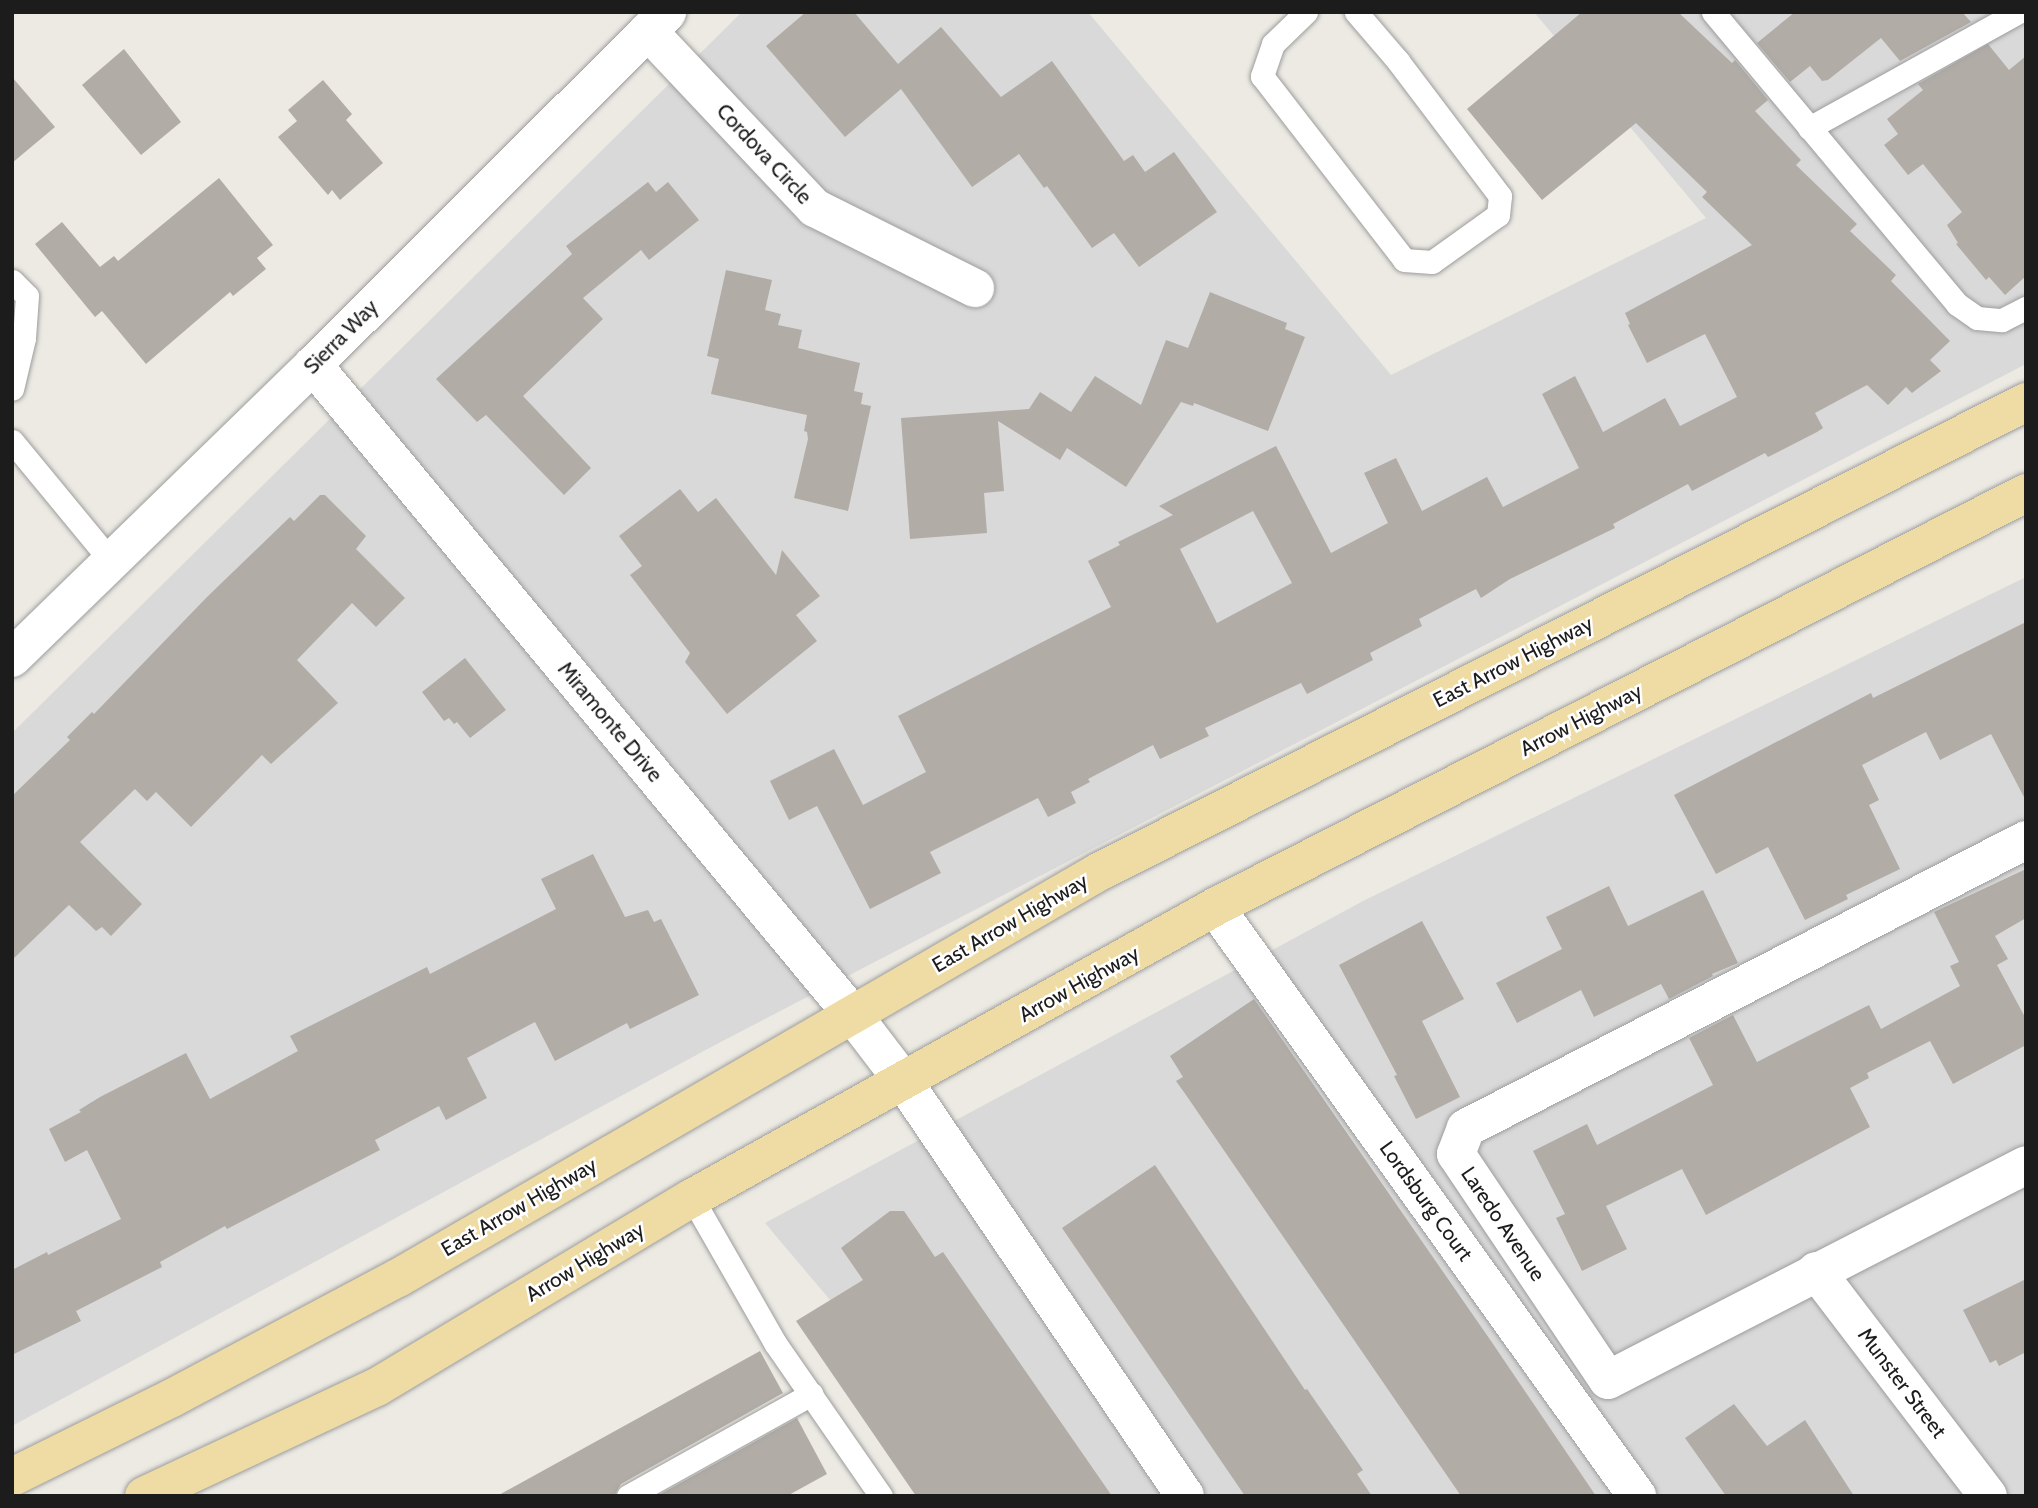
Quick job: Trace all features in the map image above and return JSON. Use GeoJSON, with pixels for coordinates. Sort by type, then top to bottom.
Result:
{"type":"FeatureCollection","features":[{"type":"Feature","properties":{"kind":"main road","name":"East Arrow Highway"},"geometry":{"type":"LineString","coordinates":[[12,1477],[172,1398],[398,1278],[1097,873],[2026,402]]}},
{"type":"Feature","properties":{"kind":"main road","name":"Arrow Highway"},"geometry":{"type":"LineString","coordinates":[[144,1496],[377,1387],[692,1198],[1215,907],[2026,494]]}},
{"type":"Feature","properties":{"kind":"street","name":"Cordova Circle"},"geometry":{"type":"LineString","coordinates":[[657,22],[815,208],[975,288]]}},
{"type":"Feature","properties":{"kind":"street","name":"Sierra Way"},"geometry":{"type":"LineString","coordinates":[[12,658],[313,365],[657,22]]}},
{"type":"Feature","properties":{"kind":"street","name":"Miramonte Drive"},"geometry":{"type":"LineString","coordinates":[[313,365],[852,1014],[904,1082]]}},
{"type":"Feature","properties":{"kind":"street","name":"Laredo Avenue"},"geometry":{"type":"LineString","coordinates":[[2026,840],[1466,1128],[1456,1154],[1608,1380],[2026,1165]]}},
{"type":"Feature","properties":{"kind":"street","name":"Lordsburg Court"},"geometry":{"type":"LineString","coordinates":[[1215,907],[1637,1496]]}},
{"type":"Feature","properties":{"kind":"street"},"geometry":{"type":"LineString","coordinates":[[904,1082],[1185,1496]]}},
{"type":"Feature","properties":{"kind":"street","name":"Munster Street"},"geometry":{"type":"LineString","coordinates":[[1816,1271],[1988,1496]]}},
{"type":"Feature","properties":{"kind":"lane"},"geometry":{"type":"LineString","coordinates":[[1306,12],[1273,44],[1262,76],[1404,260],[1432,262],[1498,215],[1500,196],[1398,61],[1356,12]]}},
{"type":"Feature","properties":{"kind":"lane"},"geometry":{"type":"LineString","coordinates":[[1713,12],[1958,304],[1977,318],[2002,320],[2026,308]]}},
{"type":"Feature","properties":{"kind":"lane"},"geometry":{"type":"LineString","coordinates":[[1808,128],[2018,12]]}},
{"type":"Feature","properties":{"kind":"lane"},"geometry":{"type":"LineString","coordinates":[[12,281],[27,296],[24,338],[12,389]]}},
{"type":"Feature","properties":{"kind":"lane"},"geometry":{"type":"LineString","coordinates":[[12,441],[111,561]]}},
{"type":"Feature","properties":{"kind":"lane"},"geometry":{"type":"LineString","coordinates":[[692,1198],[775,1343],[881,1496]]}},
{"type":"Feature","properties":{"kind":"lane"},"geometry":{"type":"LineString","coordinates":[[628,1496],[811,1394]]}},
{"type":"Feature","properties":{"kind":"shaded area"},"geometry":{"type":"Polygon","coordinates":[[[742,12],[1088,12],[1391,375],[1706,218],[1534,12],[2026,12],[2026,364],[713,1046],[12,1426],[12,733],[742,12]]]}},
{"type":"Feature","properties":{"kind":"shaded area"},"geometry":{"type":"Polygon","coordinates":[[[2026,577],[2026,1496],[964,1496],[830,1300],[765,1223],[1365,900],[2026,577]]]}},
{"type":"Feature","properties":{"kind":"building"},"geometry":{"type":"Polygon","coordinates":[[[806,12],[854,12],[898,64],[941,27],[1001,97],[1052,61],[1124,161],[1133,155],[1145,172],[1174,152],[1217,212],[1139,267],[1114,233],[1092,248],[1047,186],[1044,188],[1019,154],[972,187],[901,89],[845,137],[766,46],[806,12]]]}},
{"type":"Feature","properties":{"kind":"building"},"geometry":{"type":"Polygon","coordinates":[[[1582,12],[1678,12],[1732,63],[1735,60],[1768,100],[1755,111],[1801,160],[1796,165],[1857,224],[1850,231],[1896,275],[1891,281],[1950,341],[1930,360],[1941,371],[1912,393],[1906,387],[1888,405],[1867,385],[1815,413],[1823,428],[1817,432],[1768,457],[1765,453],[1692,491],[1688,484],[1613,524],[1615,528],[1510,579],[1481,598],[1476,589],[1419,619],[1422,626],[1370,653],[1373,660],[1307,694],[1301,683],[1205,728],[1209,736],[1160,759],[1153,745],[1088,779],[1090,782],[1071,792],[1076,803],[1048,817],[1038,798],[930,852],[941,873],[870,909],[817,806],[789,820],[770,781],[834,749],[863,805],[926,772],[898,716],[1111,607],[1088,561],[1120,545],[1118,542],[1173,515],[1159,506],[1276,446],[1331,553],[1388,523],[1364,473],[1396,458],[1422,511],[1487,477],[1503,507],[1579,468],[1542,394],[1575,376],[1603,432],[1665,398],[1680,426],[1737,397],[1705,334],[1647,363],[1625,313],[1752,245],[1702,197],[1707,192],[1636,123],[1542,200],[1467,109],[1582,12]],[[1253,511],[1180,549],[1217,623],[1292,583],[1253,511]]]}},
{"type":"Feature","properties":{"kind":"building"},"geometry":{"type":"Polygon","coordinates":[[[1795,12],[1962,12],[1971,22],[1900,61],[1881,38],[1828,80],[1822,81],[1810,66],[1790,82],[1757,43],[1795,12]]]}},
{"type":"Feature","properties":{"kind":"building"},"geometry":{"type":"Polygon","coordinates":[[[1988,44],[2009,70],[2026,56],[2026,276],[2005,295],[1989,277],[1986,280],[1956,244],[1958,243],[1947,225],[1962,212],[1923,164],[1908,175],[1884,145],[1898,134],[1887,119],[1923,90],[1918,84],[1988,44]]]}},
{"type":"Feature","properties":{"kind":"building"},"geometry":{"type":"Polygon","coordinates":[[[124,49],[181,122],[141,155],[82,85],[124,49]]]}},
{"type":"Feature","properties":{"kind":"building"},"geometry":{"type":"Polygon","coordinates":[[[12,77],[55,127],[12,163],[12,77]]]}},
{"type":"Feature","properties":{"kind":"building"},"geometry":{"type":"Polygon","coordinates":[[[323,80],[352,114],[346,120],[383,163],[340,200],[332,190],[328,195],[278,137],[297,121],[288,110],[323,80]]]}},
{"type":"Feature","properties":{"kind":"building"},"geometry":{"type":"Polygon","coordinates":[[[219,178],[273,245],[257,258],[266,269],[233,296],[230,292],[146,364],[102,311],[95,317],[35,244],[62,222],[100,267],[114,256],[118,261],[219,178]]]}},
{"type":"Feature","properties":{"kind":"building"},"geometry":{"type":"Polygon","coordinates":[[[648,182],[656,192],[668,182],[699,220],[649,260],[641,250],[583,298],[603,319],[523,396],[591,468],[564,495],[486,415],[477,422],[436,379],[572,254],[566,246],[648,182]]]}},
{"type":"Feature","properties":{"kind":"building"},"geometry":{"type":"Polygon","coordinates":[[[726,270],[772,280],[765,310],[781,314],[778,325],[802,330],[798,348],[860,363],[854,391],[863,393],[861,404],[871,406],[848,511],[794,498],[808,439],[807,432],[804,431],[807,415],[711,394],[719,359],[707,356],[726,270]]]}},
{"type":"Feature","properties":{"kind":"building"},"geometry":{"type":"Polygon","coordinates":[[[1210,292],[1287,323],[1285,329],[1305,337],[1268,431],[1194,403],[1193,406],[1181,402],[1126,487],[1067,448],[1060,460],[998,421],[1004,491],[984,493],[987,533],[910,539],[901,418],[1029,409],[1040,392],[1071,412],[1095,376],[1141,405],[1166,340],[1188,348],[1210,292]]]}},
{"type":"Feature","properties":{"kind":"building"},"geometry":{"type":"Polygon","coordinates":[[[680,489],[698,512],[716,498],[776,575],[782,550],[820,596],[796,615],[817,641],[727,714],[685,662],[690,653],[630,575],[642,566],[619,536],[680,489]]]}},
{"type":"Feature","properties":{"kind":"building"},"geometry":{"type":"Polygon","coordinates":[[[320,495],[325,495],[366,536],[356,549],[405,598],[376,627],[352,603],[297,660],[338,703],[271,764],[262,755],[191,827],[156,792],[147,801],[135,789],[80,842],[142,904],[111,936],[102,927],[96,931],[69,905],[12,960],[12,796],[70,740],[67,737],[92,712],[94,714],[207,597],[290,517],[294,521],[320,495]]]}},
{"type":"Feature","properties":{"kind":"building"},"geometry":{"type":"Polygon","coordinates":[[[2026,622],[2026,801],[1991,734],[1940,760],[1926,732],[1862,765],[1879,800],[1869,805],[1900,869],[1846,895],[1848,899],[1805,920],[1768,847],[1716,874],[1674,795],[1871,693],[1873,698],[2026,622]]]}},
{"type":"Feature","properties":{"kind":"building"},"geometry":{"type":"Polygon","coordinates":[[[465,658],[506,710],[470,738],[457,722],[454,724],[449,718],[444,721],[422,692],[465,658]]]}},
{"type":"Feature","properties":{"kind":"building"},"geometry":{"type":"Polygon","coordinates":[[[593,854],[625,917],[648,910],[654,922],[661,919],[699,995],[630,1029],[627,1023],[555,1061],[535,1022],[467,1058],[487,1098],[446,1120],[439,1106],[375,1140],[380,1150],[227,1229],[225,1226],[160,1262],[162,1267],[76,1311],[81,1321],[12,1355],[12,1270],[121,1219],[87,1150],[65,1162],[49,1129],[81,1112],[79,1110],[100,1097],[186,1053],[210,1099],[298,1051],[290,1036],[427,967],[430,974],[556,909],[541,879],[593,854]]]}},
{"type":"Feature","properties":{"kind":"building"},"geometry":{"type":"Polygon","coordinates":[[[2026,869],[2026,918],[1995,936],[2008,959],[1997,965],[2026,1019],[2026,1045],[1953,1084],[1930,1041],[1867,1073],[1869,1078],[1850,1088],[1870,1127],[1706,1215],[1682,1169],[1606,1206],[1627,1249],[1582,1271],[1556,1218],[1565,1214],[1533,1151],[1587,1124],[1597,1145],[1713,1085],[1689,1038],[1733,1015],[1757,1062],[1869,1005],[1881,1029],[1960,986],[1950,966],[1959,962],[1934,912],[2026,869]]]}},
{"type":"Feature","properties":{"kind":"building"},"geometry":{"type":"Polygon","coordinates":[[[1609,886],[1628,926],[1703,890],[1738,963],[1712,974],[1713,976],[1669,999],[1661,984],[1594,1017],[1581,990],[1517,1023],[1496,983],[1562,949],[1546,917],[1609,886]]]}},
{"type":"Feature","properties":{"kind":"building"},"geometry":{"type":"Polygon","coordinates":[[[1422,921],[1464,999],[1422,1021],[1460,1097],[1416,1119],[1394,1076],[1397,1075],[1339,965],[1422,921]]]}},
{"type":"Feature","properties":{"kind":"building"},"geometry":{"type":"Polygon","coordinates":[[[1254,999],[1596,1496],[1461,1496],[1176,1081],[1183,1077],[1170,1056],[1254,999]]]}},
{"type":"Feature","properties":{"kind":"building"},"geometry":{"type":"Polygon","coordinates":[[[1155,1165],[1305,1390],[1307,1389],[1363,1470],[1357,1474],[1372,1496],[1245,1496],[1062,1228],[1155,1165]]]}},
{"type":"Feature","properties":{"kind":"building"},"geometry":{"type":"Polygon","coordinates":[[[890,1211],[904,1211],[935,1257],[943,1252],[1112,1496],[916,1496],[796,1321],[863,1280],[841,1248],[890,1211]]]}},
{"type":"Feature","properties":{"kind":"building"},"geometry":{"type":"Polygon","coordinates":[[[2026,1279],[2026,1352],[1999,1366],[1996,1360],[1990,1363],[1963,1310],[2026,1279]]]}},
{"type":"Feature","properties":{"kind":"building"},"geometry":{"type":"Polygon","coordinates":[[[760,1351],[783,1393],[621,1484],[614,1496],[497,1496],[760,1351]]]}},
{"type":"Feature","properties":{"kind":"building"},"geometry":{"type":"Polygon","coordinates":[[[1734,1404],[1767,1446],[1805,1420],[1854,1496],[1726,1496],[1685,1438],[1734,1404]]]}},
{"type":"Feature","properties":{"kind":"building"},"geometry":{"type":"Polygon","coordinates":[[[797,1418],[827,1474],[787,1496],[657,1496],[797,1418]]]}}]}
